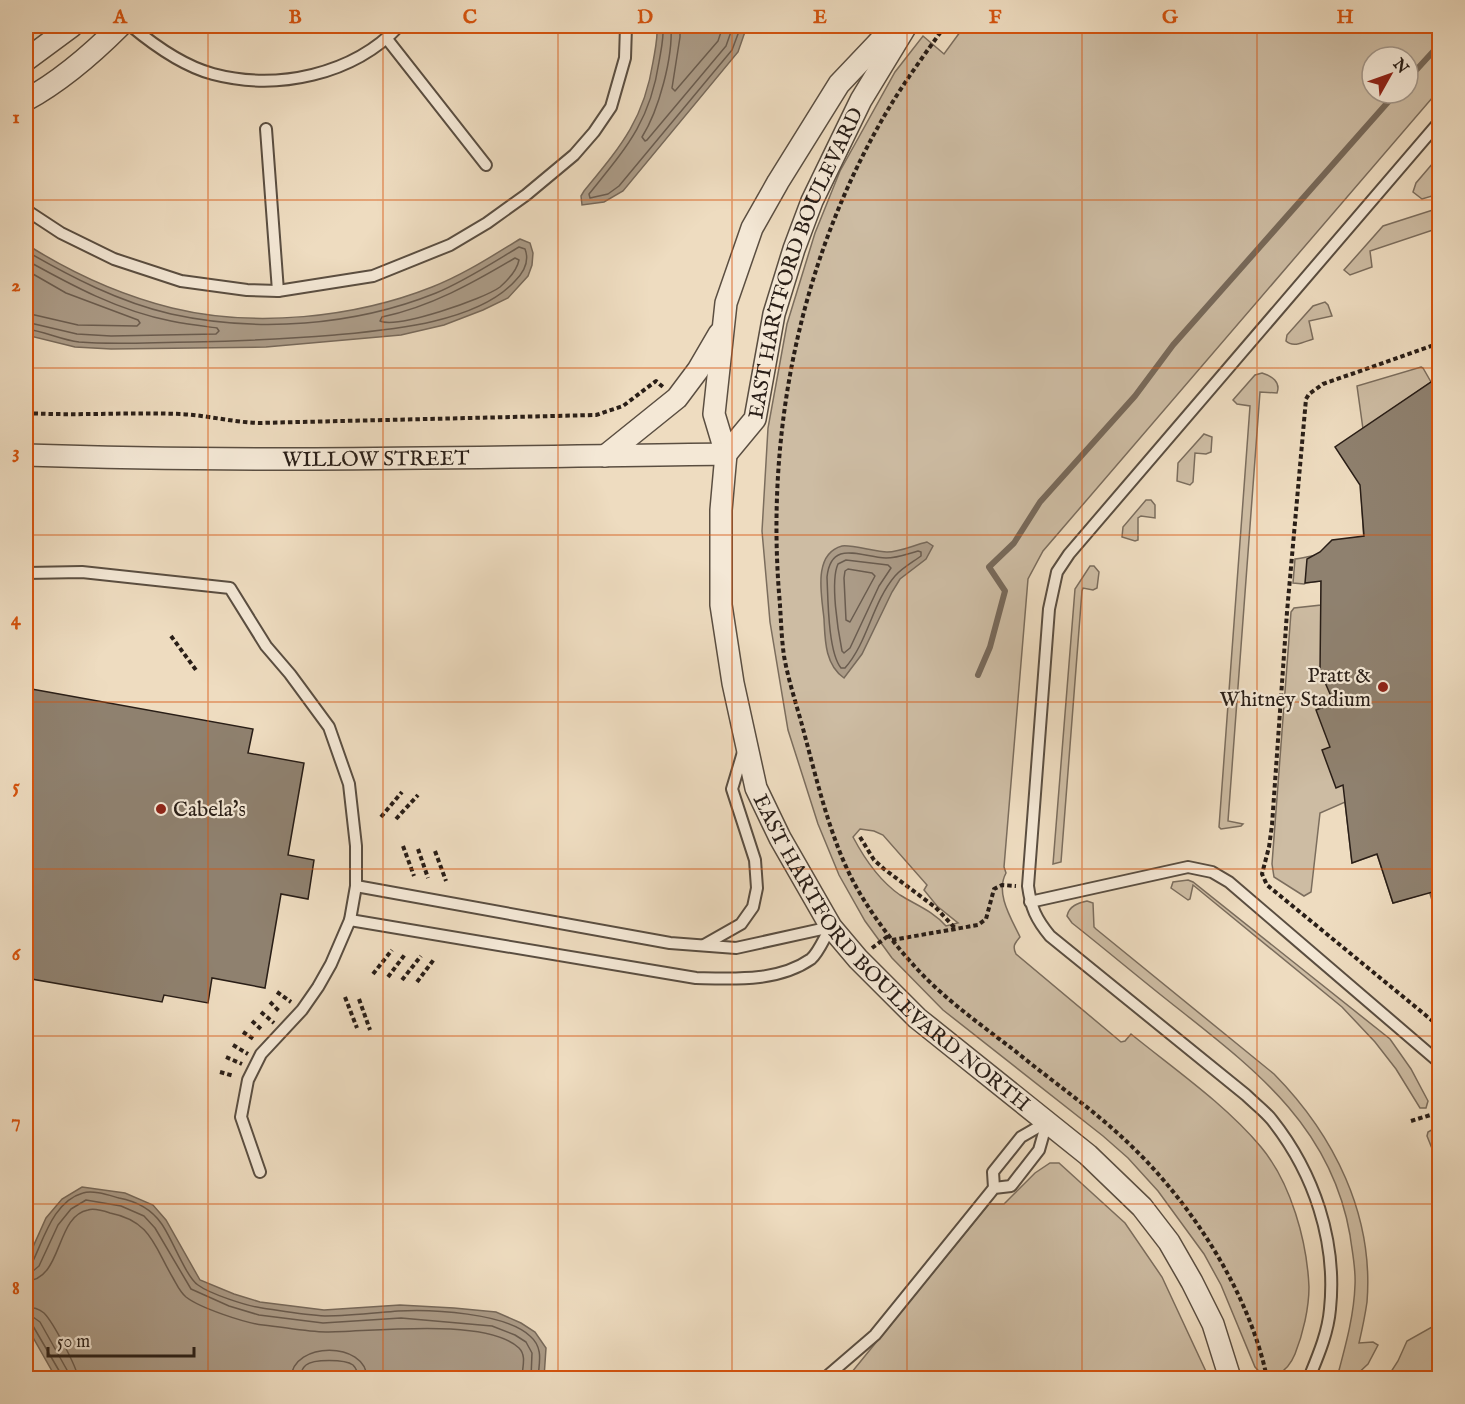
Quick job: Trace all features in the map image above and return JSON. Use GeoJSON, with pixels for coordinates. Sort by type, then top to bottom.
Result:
{"type":"FeatureCollection","features":[{"type":"Feature","properties":{"kind":"street"},"geometry":{"type":"LineString","coordinates":[[26,60],[72,26]]}},
{"type":"Feature","properties":{"kind":"street"},"geometry":{"type":"LineString","coordinates":[[26,100],[44,90],[98,48],[120,26]]}},
{"type":"Feature","properties":{"kind":"street","name":"EAST HARTFORD BOULEVARD"},"geometry":{"type":"LineString","coordinates":[[726,454],[714,414],[726,303],[752,228],[839,84],[894,26]]}},
{"type":"Feature","properties":{"kind":"street","name":"EAST HARTFORD BOULEVARD"},"geometry":{"type":"LineString","coordinates":[[726,454],[755,419],[774,314],[812,201],[861,100],[906,26]]}},
{"type":"Feature","properties":{"kind":"street"},"geometry":{"type":"LineString","coordinates":[[605,456],[677,398],[698,370],[724,326]]}},
{"type":"Feature","properties":{"kind":"street","name":"WILLOW STREET"},"geometry":{"type":"LineString","coordinates":[[26,455],[114,458],[337,459],[726,454]]}},
{"type":"Feature","properties":{"kind":"street","name":"EAST HARTFORD BOULEVARD NORTH"},"geometry":{"type":"LineString","coordinates":[[726,454],[721,510],[722,605],[733,683],[756,788],[780,838],[831,927],[858,959],[917,1018],[1112,1176],[1142,1207],[1169,1242],[1192,1282],[1213,1324],[1230,1378]]}},
{"type":"Feature","properties":{"kind":"lane"},"geometry":{"type":"LineString","coordinates":[[131,26],[173,57],[212,74],[261,81],[294,79],[323,72],[360,56],[387,39],[399,26]]}},
{"type":"Feature","properties":{"kind":"lane"},"geometry":{"type":"LineString","coordinates":[[26,210],[61,233],[125,263],[181,281],[247,290],[278,291],[373,276],[450,245],[487,223],[526,195],[574,155],[611,107],[625,58],[626,26]]}},
{"type":"Feature","properties":{"kind":"lane"},"geometry":{"type":"LineString","coordinates":[[387,39],[486,165]]}},
{"type":"Feature","properties":{"kind":"lane"},"geometry":{"type":"LineString","coordinates":[[1309,1378],[1324,1338],[1330,1309],[1332,1276],[1329,1241],[1310,1179],[1271,1119],[1246,1095],[1050,936],[1037,920],[1030,902],[1028,886],[1049,609],[1058,572],[1069,554],[1440,121]]}},
{"type":"Feature","properties":{"kind":"lane"},"geometry":{"type":"LineString","coordinates":[[266,129],[278,291]]}},
{"type":"Feature","properties":{"kind":"lane"},"geometry":{"type":"LineString","coordinates":[[26,573],[82,572],[230,588],[266,646],[290,674],[328,727],[349,784],[356,839],[356,886],[350,920],[318,987],[297,1016],[261,1054],[248,1080],[241,1117],[260,1172]]}},
{"type":"Feature","properties":{"kind":"lane"},"geometry":{"type":"LineString","coordinates":[[703,945],[741,924],[753,908],[757,888],[755,860],[732,789],[746,742]]}},
{"type":"Feature","properties":{"kind":"lane"},"geometry":{"type":"LineString","coordinates":[[1030,902],[1188,867],[1212,872],[1229,882],[1440,1063]]}},
{"type":"Feature","properties":{"kind":"lane"},"geometry":{"type":"LineString","coordinates":[[356,886],[670,943],[736,948],[831,927]]}},
{"type":"Feature","properties":{"kind":"lane"},"geometry":{"type":"LineString","coordinates":[[350,920],[696,978],[743,979],[780,973],[812,958],[831,927]]}},
{"type":"Feature","properties":{"kind":"lane"},"geometry":{"type":"LineString","coordinates":[[994,1188],[1011,1186],[1039,1150],[1047,1122]]}},
{"type":"Feature","properties":{"kind":"lane"},"geometry":{"type":"LineString","coordinates":[[825,1378],[875,1335],[994,1188],[993,1172],[1021,1137],[1047,1122]]}},
{"type":"Feature","properties":{"kind":"path"},"geometry":{"type":"LineString","coordinates":[[945,26],[891,104],[858,167],[836,217],[809,290],[791,365],[778,462],[776,551],[784,656],[811,759],[836,838],[853,881],[892,940],[920,972],[952,1001],[1123,1138],[1162,1178],[1196,1223],[1226,1270],[1252,1327],[1267,1378]]}},
{"type":"Feature","properties":{"kind":"path"},"geometry":{"type":"LineString","coordinates":[[1440,343],[1323,384],[1306,399],[1287,612],[1272,825],[1262,874],[1267,885],[1440,1027]]}},
{"type":"Feature","properties":{"kind":"path"},"geometry":{"type":"LineString","coordinates":[[26,412],[62,415],[201,415],[232,422],[258,423],[596,415],[623,406],[656,381]]}},
{"type":"Feature","properties":{"kind":"path"},"geometry":{"type":"LineString","coordinates":[[1440,513],[1438,522],[1440,579]]}},
{"type":"Feature","properties":{"kind":"path"},"geometry":{"type":"LineString","coordinates":[[171,636],[196,670]]}},
{"type":"Feature","properties":{"kind":"path"},"geometry":{"type":"LineString","coordinates":[[381,817],[402,792]]}},
{"type":"Feature","properties":{"kind":"path"},"geometry":{"type":"LineString","coordinates":[[396,819],[418,795]]}},
{"type":"Feature","properties":{"kind":"path"},"geometry":{"type":"LineString","coordinates":[[860,837],[874,860],[934,907],[957,930]]}},
{"type":"Feature","properties":{"kind":"path"},"geometry":{"type":"LineString","coordinates":[[403,846],[414,876]]}},
{"type":"Feature","properties":{"kind":"path"},"geometry":{"type":"LineString","coordinates":[[418,849],[428,878]]}},
{"type":"Feature","properties":{"kind":"path"},"geometry":{"type":"LineString","coordinates":[[435,851],[446,881]]}},
{"type":"Feature","properties":{"kind":"path"},"geometry":{"type":"LineString","coordinates":[[892,940],[957,930],[983,922],[986,919],[992,892],[1005,885]]}},
{"type":"Feature","properties":{"kind":"path"},"geometry":{"type":"LineString","coordinates":[[373,974],[392,950]]}},
{"type":"Feature","properties":{"kind":"path"},"geometry":{"type":"LineString","coordinates":[[388,977],[406,953]]}},
{"type":"Feature","properties":{"kind":"path"},"geometry":{"type":"LineString","coordinates":[[402,980],[421,956]]}},
{"type":"Feature","properties":{"kind":"path"},"geometry":{"type":"LineString","coordinates":[[417,982],[435,958]]}},
{"type":"Feature","properties":{"kind":"path"},"geometry":{"type":"LineString","coordinates":[[345,997],[357,1028]]}},
{"type":"Feature","properties":{"kind":"path"},"geometry":{"type":"LineString","coordinates":[[359,999],[370,1030]]}},
{"type":"Feature","properties":{"kind":"path"},"geometry":{"type":"LineString","coordinates":[[1434,1082],[1440,1094]]}},
{"type":"Feature","properties":{"kind":"path"},"geometry":{"type":"LineString","coordinates":[[1411,1121],[1440,1112]]}},
{"type":"Feature","properties":{"kind":"shaded area"},"geometry":{"type":"Polygon","coordinates":[[[961,26],[1439,26],[1439,90],[1043,551],[1028,579],[1004,867],[1006,873],[1002,889],[1005,905],[1020,937],[1014,949],[1016,954],[1121,1042],[1131,1034],[1199,1088],[1247,1131],[1272,1161],[1296,1213],[1305,1251],[1309,1287],[1305,1321],[1295,1354],[1283,1371],[1272,1376],[1261,1373],[1255,1367],[1221,1285],[1204,1254],[1158,1191],[1128,1158],[943,1010],[892,958],[865,921],[839,875],[818,824],[788,730],[770,622],[762,531],[768,428],[787,324],[815,233],[840,171],[895,72],[923,36],[944,54],[963,28],[961,26]],[[860,829],[853,837],[879,876],[900,895],[936,916],[946,926],[958,923],[937,906],[924,890],[927,885],[883,835],[860,829]]]}},
{"type":"Feature","properties":{"kind":"shaded area"},"geometry":{"type":"Polygon","coordinates":[[[1439,156],[1439,194],[1422,199],[1413,192],[1416,183],[1439,156]]]}},
{"type":"Feature","properties":{"kind":"shaded area"},"geometry":{"type":"Polygon","coordinates":[[[1439,208],[1439,228],[1370,251],[1372,267],[1350,275],[1344,270],[1383,226],[1439,208]]]}},
{"type":"Feature","properties":{"kind":"shaded area"},"geometry":{"type":"Polygon","coordinates":[[[1325,302],[1332,316],[1309,321],[1313,339],[1295,344],[1286,341],[1287,335],[1313,306],[1325,302]]]}},
{"type":"Feature","properties":{"kind":"shaded area"},"geometry":{"type":"Polygon","coordinates":[[[1421,367],[1431,382],[1363,429],[1357,386],[1421,367]]]}},
{"type":"Feature","properties":{"kind":"shaded area"},"geometry":{"type":"Polygon","coordinates":[[[1262,373],[1275,380],[1278,389],[1277,393],[1260,392],[1228,821],[1243,824],[1221,829],[1219,827],[1250,406],[1237,404],[1233,400],[1255,375],[1262,373]]]}},
{"type":"Feature","properties":{"kind":"shaded area"},"geometry":{"type":"Polygon","coordinates":[[[1204,434],[1212,437],[1211,452],[1195,453],[1193,482],[1190,485],[1177,481],[1178,463],[1204,434]]]}},
{"type":"Feature","properties":{"kind":"shaded area","name":"Pratt & Whitney Stadium"},"geometry":{"type":"Polygon","coordinates":[[[1439,440],[1439,923],[1427,884],[1424,894],[1393,903],[1377,854],[1352,863],[1345,802],[1320,813],[1311,892],[1304,896],[1274,877],[1272,864],[1291,612],[1294,608],[1321,605],[1321,581],[1293,583],[1295,559],[1364,543],[1361,491],[1439,440]]]}},
{"type":"Feature","properties":{"kind":"shaded area"},"geometry":{"type":"Polygon","coordinates":[[[1146,500],[1151,500],[1155,505],[1155,518],[1141,516],[1138,518],[1138,540],[1122,537],[1123,527],[1146,500]]]}},
{"type":"Feature","properties":{"kind":"shaded area"},"geometry":{"type":"Polygon","coordinates":[[[1090,566],[1094,566],[1099,572],[1097,588],[1093,590],[1083,588],[1082,591],[1061,862],[1053,864],[1075,589],[1090,566]]]}},
{"type":"Feature","properties":{"kind":"shaded area"},"geometry":{"type":"Polygon","coordinates":[[[1188,880],[1390,1039],[1411,1069],[1428,1101],[1426,1108],[1420,1108],[1396,1069],[1375,1042],[1342,1007],[1193,885],[1188,900],[1171,888],[1173,882],[1188,880]]]}},
{"type":"Feature","properties":{"kind":"shaded area"},"geometry":{"type":"Polygon","coordinates":[[[1087,901],[1093,903],[1094,927],[1274,1074],[1296,1098],[1332,1150],[1346,1178],[1364,1238],[1367,1302],[1359,1343],[1373,1342],[1378,1345],[1368,1364],[1353,1378],[1343,1378],[1338,1374],[1353,1307],[1354,1260],[1340,1196],[1326,1161],[1307,1130],[1259,1076],[1072,923],[1067,916],[1072,907],[1087,901]]]}},
{"type":"Feature","properties":{"kind":"shaded area"},"geometry":{"type":"Polygon","coordinates":[[[1435,1128],[1439,1129],[1439,1166],[1427,1136],[1428,1132],[1435,1128]]]}},
{"type":"Feature","properties":{"kind":"shaded area"},"geometry":{"type":"Polygon","coordinates":[[[1050,1163],[1059,1163],[1125,1223],[1162,1277],[1209,1378],[847,1378],[989,1204],[1004,1204],[1035,1173],[1050,1163]]]}},
{"type":"Feature","properties":{"kind":"shaded area"},"geometry":{"type":"Polygon","coordinates":[[[1439,1323],[1439,1378],[1387,1378],[1407,1341],[1439,1323]]]}},
{"type":"Feature","properties":{"kind":"water"},"geometry":{"type":"Polygon","coordinates":[[[657,26],[747,26],[738,52],[623,191],[604,202],[582,205],[581,196],[584,191],[609,160],[637,117],[649,82],[657,26]]]}},
{"type":"Feature","properties":{"kind":"water"},"geometry":{"type":"Polygon","coordinates":[[[520,239],[530,243],[533,253],[532,265],[528,276],[508,298],[444,325],[401,335],[266,347],[111,349],[75,347],[26,335],[26,244],[96,282],[153,303],[204,314],[236,318],[270,318],[337,313],[402,298],[455,277],[520,239]]]}},
{"type":"Feature","properties":{"kind":"water"},"geometry":{"type":"Polygon","coordinates":[[[927,542],[933,546],[926,559],[900,579],[862,654],[844,678],[833,666],[827,652],[821,588],[821,577],[826,558],[842,546],[892,552],[927,542]]]}},
{"type":"Feature","properties":{"kind":"water"},"geometry":{"type":"Polygon","coordinates":[[[82,1187],[125,1193],[153,1205],[166,1220],[200,1280],[260,1302],[324,1310],[400,1305],[496,1312],[535,1332],[546,1348],[544,1378],[386,1378],[328,1374],[281,1378],[56,1378],[26,1325],[28,1258],[46,1218],[62,1199],[82,1187]]]}},
{"type":"Feature","properties":{"kind":"building","name":"Pratt & Whitney Stadium"},"geometry":{"type":"Polygon","coordinates":[[[1440,376],[1440,890],[1393,903],[1377,854],[1352,863],[1343,785],[1336,788],[1322,750],[1330,747],[1316,710],[1334,703],[1320,671],[1321,581],[1305,583],[1307,559],[1320,552],[1332,540],[1364,536],[1360,485],[1335,447],[1440,376]]]}},
{"type":"Feature","properties":{"kind":"building","name":"Cabela's"},"geometry":{"type":"Polygon","coordinates":[[[26,688],[253,729],[248,753],[304,763],[288,855],[314,860],[308,899],[281,894],[265,988],[212,978],[208,1003],[164,995],[162,1002],[26,978],[26,688]]]}},
{"type":"Feature","properties":{"kind":"waterway"},"geometry":{"type":"LineString","coordinates":[[1420,66],[1440,44]]}},
{"type":"Feature","properties":{"kind":"waterway"},"geometry":{"type":"LineString","coordinates":[[978,675],[990,647],[1005,591],[989,567],[1014,543],[1040,502],[1135,396],[1173,345],[1385,105]]}},
{"type":"Feature","properties":{"kind":"place","name":"Pratt & Whitney Stadium"},"geometry":{"type":"Point","coordinates":[1383,687]}},
{"type":"Feature","properties":{"kind":"place","name":"Cabela's"},"geometry":{"type":"Point","coordinates":[161,809]}}]}
